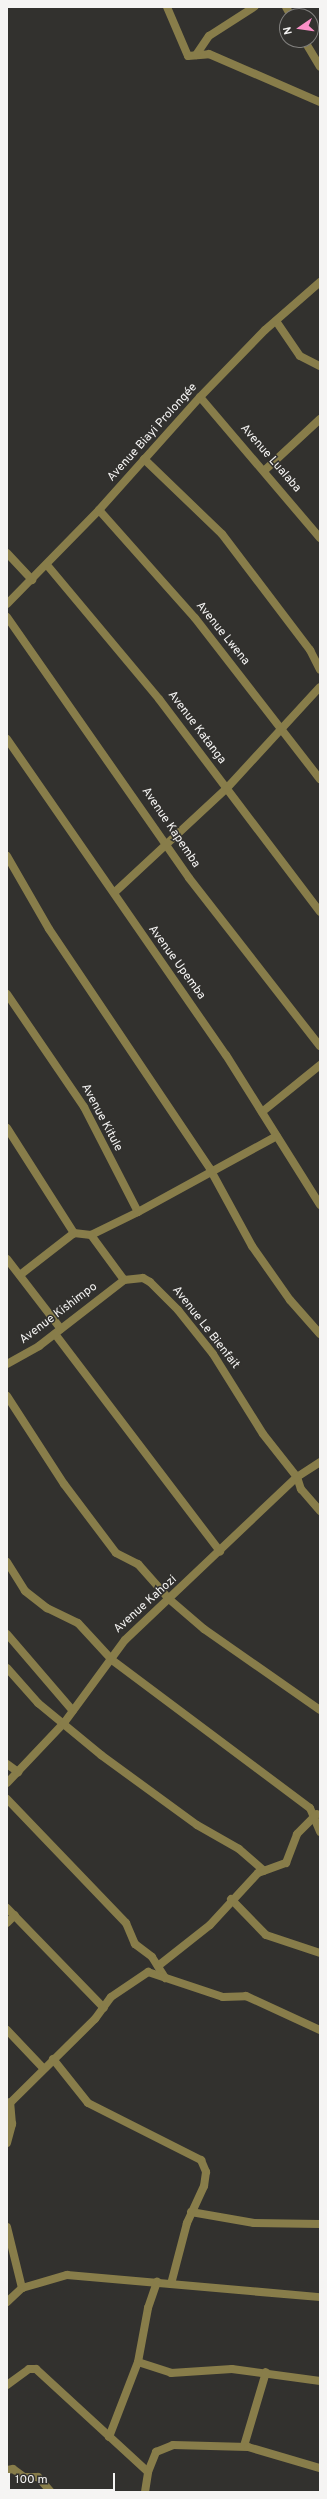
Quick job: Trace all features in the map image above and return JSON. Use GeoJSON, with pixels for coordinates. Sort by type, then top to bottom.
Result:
{"type":"FeatureCollection","features":[{"type":"Feature","properties":{"kind":"street"},"geometry":{"type":"LineString","coordinates":[[167,7],[192,56]]}},
{"type":"Feature","properties":{"kind":"street"},"geometry":{"type":"LineString","coordinates":[[192,56],[209,36],[254,7]]}},
{"type":"Feature","properties":{"kind":"street"},"geometry":{"type":"LineString","coordinates":[[309,48],[320,67]]}},
{"type":"Feature","properties":{"kind":"street"},"geometry":{"type":"LineString","coordinates":[[192,56],[209,54],[320,102]]}},
{"type":"Feature","properties":{"kind":"street","name":"Avenue Biayi Prolongée"},"geometry":{"type":"LineString","coordinates":[[7,604],[99,510],[200,398],[276,321],[320,282]]}},
{"type":"Feature","properties":{"kind":"street"},"geometry":{"type":"LineString","coordinates":[[276,321],[300,356],[320,366]]}},
{"type":"Feature","properties":{"kind":"street","name":"Avenue Lualaba"},"geometry":{"type":"LineString","coordinates":[[200,398],[265,470],[320,538]]}},
{"type":"Feature","properties":{"kind":"street"},"geometry":{"type":"LineString","coordinates":[[265,470],[320,419]]}},
{"type":"Feature","properties":{"kind":"street"},"geometry":{"type":"LineString","coordinates":[[144,459],[222,534],[310,650],[320,670]]}},
{"type":"Feature","properties":{"kind":"street","name":"Avenue Lwena"},"geometry":{"type":"LineString","coordinates":[[99,510],[195,618],[279,729],[320,779]]}},
{"type":"Feature","properties":{"kind":"street"},"geometry":{"type":"LineString","coordinates":[[7,553],[32,580]]}},
{"type":"Feature","properties":{"kind":"street","name":"Avenue Katanga"},"geometry":{"type":"LineString","coordinates":[[46,565],[112,640],[227,788],[320,912]]}},
{"type":"Feature","properties":{"kind":"street","name":"Avenue Kapemba"},"geometry":{"type":"LineString","coordinates":[[7,617],[168,843],[189,878],[320,1046]]}},
{"type":"Feature","properties":{"kind":"street"},"geometry":{"type":"LineString","coordinates":[[115,892],[227,788],[279,729],[320,687]]}},
{"type":"Feature","properties":{"kind":"street","name":"Avenue Upemba"},"geometry":{"type":"LineString","coordinates":[[7,739],[115,892],[262,1112],[320,1205]]}},
{"type":"Feature","properties":{"kind":"street"},"geometry":{"type":"LineString","coordinates":[[7,856],[49,929],[212,1173],[252,1246],[290,1300],[320,1334]]}},
{"type":"Feature","properties":{"kind":"street","name":"Avenue Kitule"},"geometry":{"type":"LineString","coordinates":[[7,994],[84,1107],[138,1212]]}},
{"type":"Feature","properties":{"kind":"street"},"geometry":{"type":"LineString","coordinates":[[262,1112],[320,1065]]}},
{"type":"Feature","properties":{"kind":"street"},"geometry":{"type":"LineString","coordinates":[[7,1128],[74,1234]]}},
{"type":"Feature","properties":{"kind":"street"},"geometry":{"type":"LineString","coordinates":[[20,1275],[74,1234],[91,1235],[212,1173],[277,1136]]}},
{"type":"Feature","properties":{"kind":"street"},"geometry":{"type":"LineString","coordinates":[[91,1235],[124,1280]]}},
{"type":"Feature","properties":{"kind":"street"},"geometry":{"type":"LineString","coordinates":[[7,1259],[20,1275],[58,1332],[220,1551]]}},
{"type":"Feature","properties":{"kind":"street","name":"Avenue Le Bienfait"},"geometry":{"type":"LineString","coordinates":[[124,1280],[143,1278],[168,1298],[213,1354],[263,1434],[297,1477],[301,1489],[320,1511]]}},
{"type":"Feature","properties":{"kind":"street","name":"Avenue Kishimpo"},"geometry":{"type":"LineString","coordinates":[[7,1364],[58,1332],[124,1280]]}},
{"type":"Feature","properties":{"kind":"street"},"geometry":{"type":"LineString","coordinates":[[7,1396],[64,1484],[116,1553],[138,1564],[169,1599],[262,1672],[320,1710]]}},
{"type":"Feature","properties":{"kind":"street","name":"Avenue Kahozi"},"geometry":{"type":"LineString","coordinates":[[7,1783],[64,1723],[112,1660],[125,1640],[297,1477],[320,1462]]}},
{"type":"Feature","properties":{"kind":"street"},"geometry":{"type":"LineString","coordinates":[[7,1562],[25,1591],[46,1608],[78,1623],[112,1660],[317,1814],[320,1832]]}},
{"type":"Feature","properties":{"kind":"street"},"geometry":{"type":"LineString","coordinates":[[7,1634],[73,1711]]}},
{"type":"Feature","properties":{"kind":"street"},"geometry":{"type":"LineString","coordinates":[[7,1668],[64,1723],[101,1755],[197,1826],[239,1848],[264,1871]]}},
{"type":"Feature","properties":{"kind":"street"},"geometry":{"type":"LineString","coordinates":[[7,1764],[18,1772]]}},
{"type":"Feature","properties":{"kind":"street"},"geometry":{"type":"LineString","coordinates":[[7,1799],[126,1923],[135,1944],[147,1951],[165,1978]]}},
{"type":"Feature","properties":{"kind":"street"},"geometry":{"type":"LineString","coordinates":[[158,1966],[210,1925],[231,1899],[264,1871],[286,1863],[297,1834],[317,1814]]}},
{"type":"Feature","properties":{"kind":"street"},"geometry":{"type":"LineString","coordinates":[[231,1899],[266,1935],[320,1953]]}},
{"type":"Feature","properties":{"kind":"street"},"geometry":{"type":"LineString","coordinates":[[7,1908],[104,2008]]}},
{"type":"Feature","properties":{"kind":"street"},"geometry":{"type":"LineString","coordinates":[[7,1923],[15,1915]]}},
{"type":"Feature","properties":{"kind":"street"},"geometry":{"type":"LineString","coordinates":[[7,2143],[12,2124],[9,2104],[104,2008],[111,1997],[141,1974],[148,1972],[223,1997],[246,1996],[320,2030]]}},
{"type":"Feature","properties":{"kind":"street"},"geometry":{"type":"LineString","coordinates":[[7,2030],[43,2068]]}},
{"type":"Feature","properties":{"kind":"street"},"geometry":{"type":"LineString","coordinates":[[53,2059],[88,2103],[201,2160],[206,2178],[191,2212],[171,2284]]}},
{"type":"Feature","properties":{"kind":"street"},"geometry":{"type":"LineString","coordinates":[[191,2212],[254,2223],[320,2224]]}},
{"type":"Feature","properties":{"kind":"street"},"geometry":{"type":"LineString","coordinates":[[7,2227],[22,2288]]}},
{"type":"Feature","properties":{"kind":"street"},"geometry":{"type":"LineString","coordinates":[[7,2302],[22,2288],[67,2275],[320,2297]]}},
{"type":"Feature","properties":{"kind":"street"},"geometry":{"type":"LineString","coordinates":[[109,2438],[138,2362],[148,2308],[157,2282]]}},
{"type":"Feature","properties":{"kind":"street"},"geometry":{"type":"LineString","coordinates":[[138,2362],[171,2373],[202,2368],[266,2372],[320,2381]]}},
{"type":"Feature","properties":{"kind":"street"},"geometry":{"type":"LineString","coordinates":[[7,2385],[29,2369],[36,2369],[109,2438],[148,2472]]}},
{"type":"Feature","properties":{"kind":"street"},"geometry":{"type":"LineString","coordinates":[[244,2446],[266,2372]]}},
{"type":"Feature","properties":{"kind":"street"},"geometry":{"type":"LineString","coordinates":[[145,2492],[148,2472],[156,2452],[166,2447],[210,2443],[244,2446],[320,2468]]}},
{"type":"Feature","properties":{"kind":"street"},"geometry":{"type":"LineString","coordinates":[[7,2470],[13,2469],[24,2477],[38,2477],[50,2492]]}}]}
